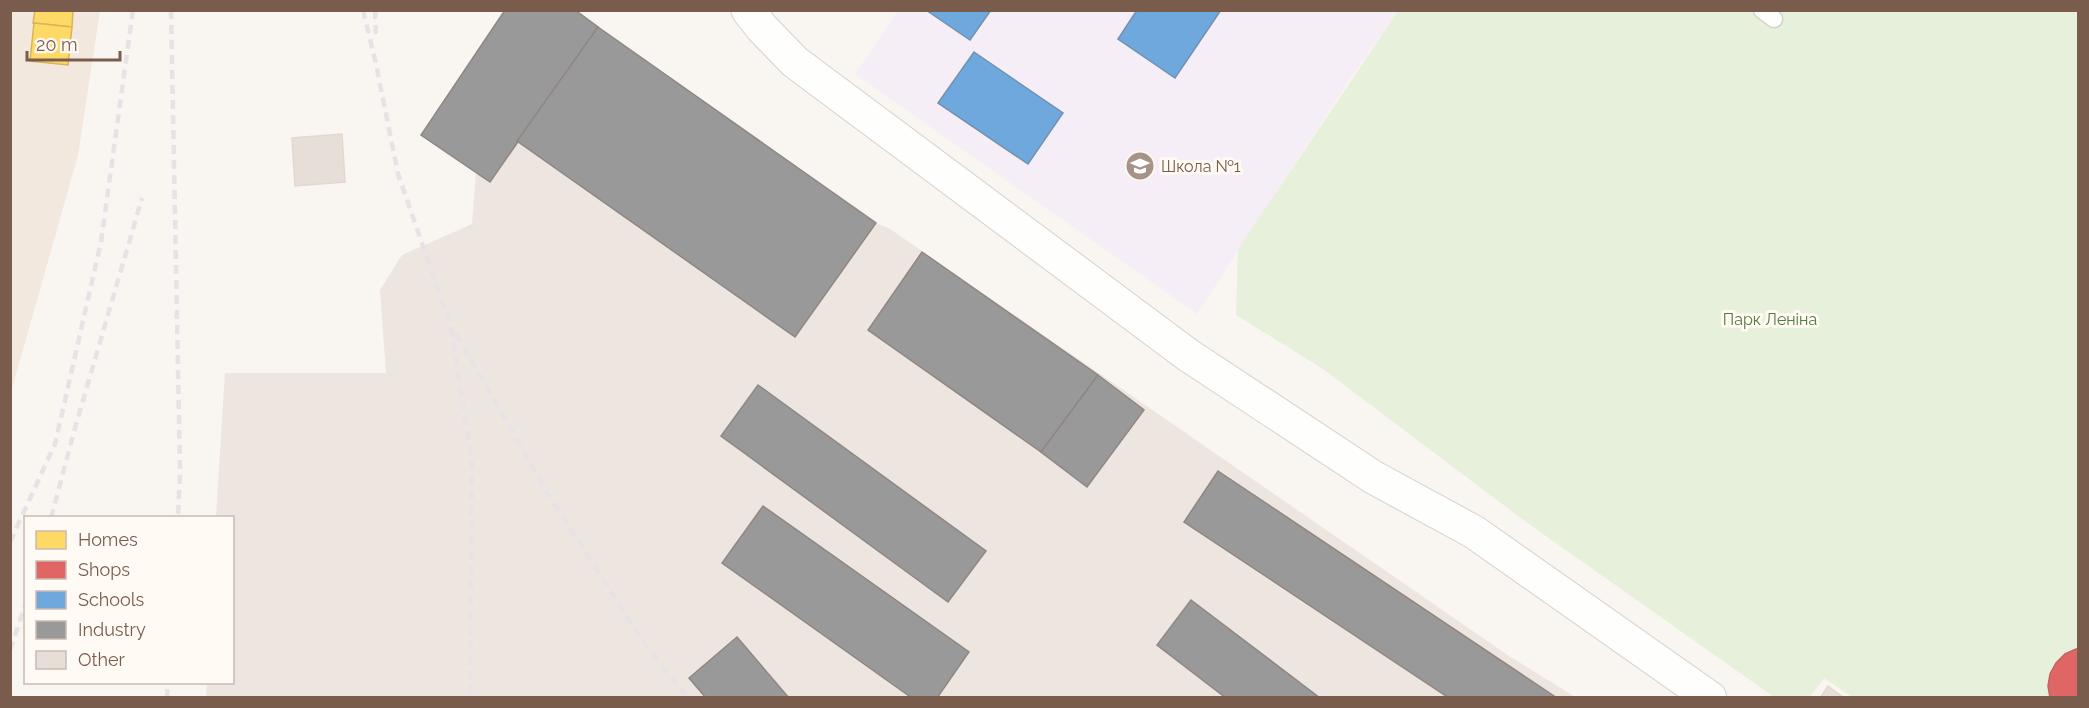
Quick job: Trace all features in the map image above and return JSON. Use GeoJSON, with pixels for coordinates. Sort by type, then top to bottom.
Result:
{"type":"FeatureCollection","features":[{"type":"Feature","properties":{"kind":"street"},"geometry":{"type":"LineString","coordinates":[[748,10],[795,62],[1188,355],[1373,477],[1474,532],[1710,698]]}},
{"type":"Feature","properties":{"kind":"shaded area"},"geometry":{"type":"Polygon","coordinates":[[[505,10],[575,11],[876,223],[890,229],[1509,656],[1575,697],[206,698],[207,684],[234,684],[234,516],[216,516],[225,373],[386,373],[380,290],[402,255],[472,224],[476,172],[421,135],[505,10]]]}},
{"type":"Feature","properties":{"kind":"shaded area"},"geometry":{"type":"Polygon","coordinates":[[[11,11],[100,11],[78,155],[11,392],[11,11]]]}},
{"type":"Feature","properties":{"kind":"shaded area","name":"Школа №1"},"geometry":{"type":"Polygon","coordinates":[[[898,11],[1398,11],[1348,82],[1197,314],[855,74],[898,11]]]}},
{"type":"Feature","properties":{"kind":"green space","name":"Парк Леніна"},"geometry":{"type":"Polygon","coordinates":[[[1398,11],[2078,11],[2078,697],[1852,697],[1824,678],[1810,697],[1774,697],[1522,519],[1323,369],[1236,315],[1238,249],[1398,11]]]}},
{"type":"Feature","properties":{"kind":"building: Homes"},"geometry":{"type":"Polygon","coordinates":[[[35,10],[73,10],[72,27],[33,23],[35,10]]]}},
{"type":"Feature","properties":{"kind":"building: Homes"},"geometry":{"type":"Polygon","coordinates":[[[34,23],[72,27],[68,65],[30,61],[34,23]]]}},
{"type":"Feature","properties":{"kind":"building: Shops"},"geometry":{"type":"Polygon","coordinates":[[[2078,649],[2078,698],[2050,698],[2048,686],[2050,674],[2065,654],[2078,649]]]}},
{"type":"Feature","properties":{"kind":"building: Schools"},"geometry":{"type":"Polygon","coordinates":[[[926,10],[991,10],[970,40],[926,10]]]}},
{"type":"Feature","properties":{"kind":"building: Schools"},"geometry":{"type":"Polygon","coordinates":[[[1137,10],[1221,10],[1175,78],[1118,39],[1137,10]]]}},
{"type":"Feature","properties":{"kind":"building: Schools"},"geometry":{"type":"Polygon","coordinates":[[[974,52],[1063,113],[1028,164],[938,103],[974,52]]]}},
{"type":"Feature","properties":{"kind":"building: Industry"},"geometry":{"type":"Polygon","coordinates":[[[505,10],[575,10],[598,27],[490,182],[421,135],[505,10]]]}},
{"type":"Feature","properties":{"kind":"building: Industry"},"geometry":{"type":"Polygon","coordinates":[[[598,27],[876,223],[795,337],[517,141],[598,27]]]}},
{"type":"Feature","properties":{"kind":"building: Industry"},"geometry":{"type":"Polygon","coordinates":[[[922,252],[1098,375],[1041,452],[868,330],[922,252]]]}},
{"type":"Feature","properties":{"kind":"building: Industry"},"geometry":{"type":"Polygon","coordinates":[[[1098,375],[1144,410],[1087,487],[1041,452],[1098,375]]]}},
{"type":"Feature","properties":{"kind":"building: Industry"},"geometry":{"type":"Polygon","coordinates":[[[758,385],[986,551],[948,602],[721,436],[758,385]]]}},
{"type":"Feature","properties":{"kind":"building: Industry"},"geometry":{"type":"Polygon","coordinates":[[[1218,471],[1557,698],[1449,698],[1184,522],[1218,471]]]}},
{"type":"Feature","properties":{"kind":"building: Industry"},"geometry":{"type":"Polygon","coordinates":[[[763,506],[969,652],[937,698],[912,698],[722,563],[763,506]]]}},
{"type":"Feature","properties":{"kind":"building: Industry"},"geometry":{"type":"Polygon","coordinates":[[[1191,600],[1320,698],[1226,698],[1157,645],[1191,600]]]}},
{"type":"Feature","properties":{"kind":"building: Industry"},"geometry":{"type":"Polygon","coordinates":[[[737,637],[789,698],[706,698],[689,678],[737,637]]]}},
{"type":"Feature","properties":{"kind":"building: Other"},"geometry":{"type":"Polygon","coordinates":[[[342,134],[345,182],[295,186],[292,138],[342,134]]]}},
{"type":"Feature","properties":{"kind":"building: Other"},"geometry":{"type":"Polygon","coordinates":[[[1828,686],[1844,698],[1820,698],[1828,686]]]}},
{"type":"Feature","properties":{"kind":"railway"},"geometry":{"type":"LineString","coordinates":[[10,542],[55,444],[101,242],[133,10]]}},
{"type":"Feature","properties":{"kind":"railway"},"geometry":{"type":"LineString","coordinates":[[171,10],[180,471],[178,516]]}},
{"type":"Feature","properties":{"kind":"railway"},"geometry":{"type":"LineString","coordinates":[[363,10],[398,174],[451,327],[472,464],[470,698]]}},
{"type":"Feature","properties":{"kind":"railway"},"geometry":{"type":"LineString","coordinates":[[375,10],[376,40]]}},
{"type":"Feature","properties":{"kind":"railway"},"geometry":{"type":"LineString","coordinates":[[52,516],[142,198]]}},
{"type":"Feature","properties":{"kind":"railway"},"geometry":{"type":"LineString","coordinates":[[456,334],[548,494],[647,647],[688,698]]}},
{"type":"Feature","properties":{"kind":"railway"},"geometry":{"type":"LineString","coordinates":[[10,650],[24,609]]}},
{"type":"Feature","properties":{"kind":"railway"},"geometry":{"type":"LineString","coordinates":[[167,698],[168,684]]}},
{"type":"Feature","properties":{"kind":"place","name":"Школа №1"},"geometry":{"type":"Point","coordinates":[1140,166]}}]}
